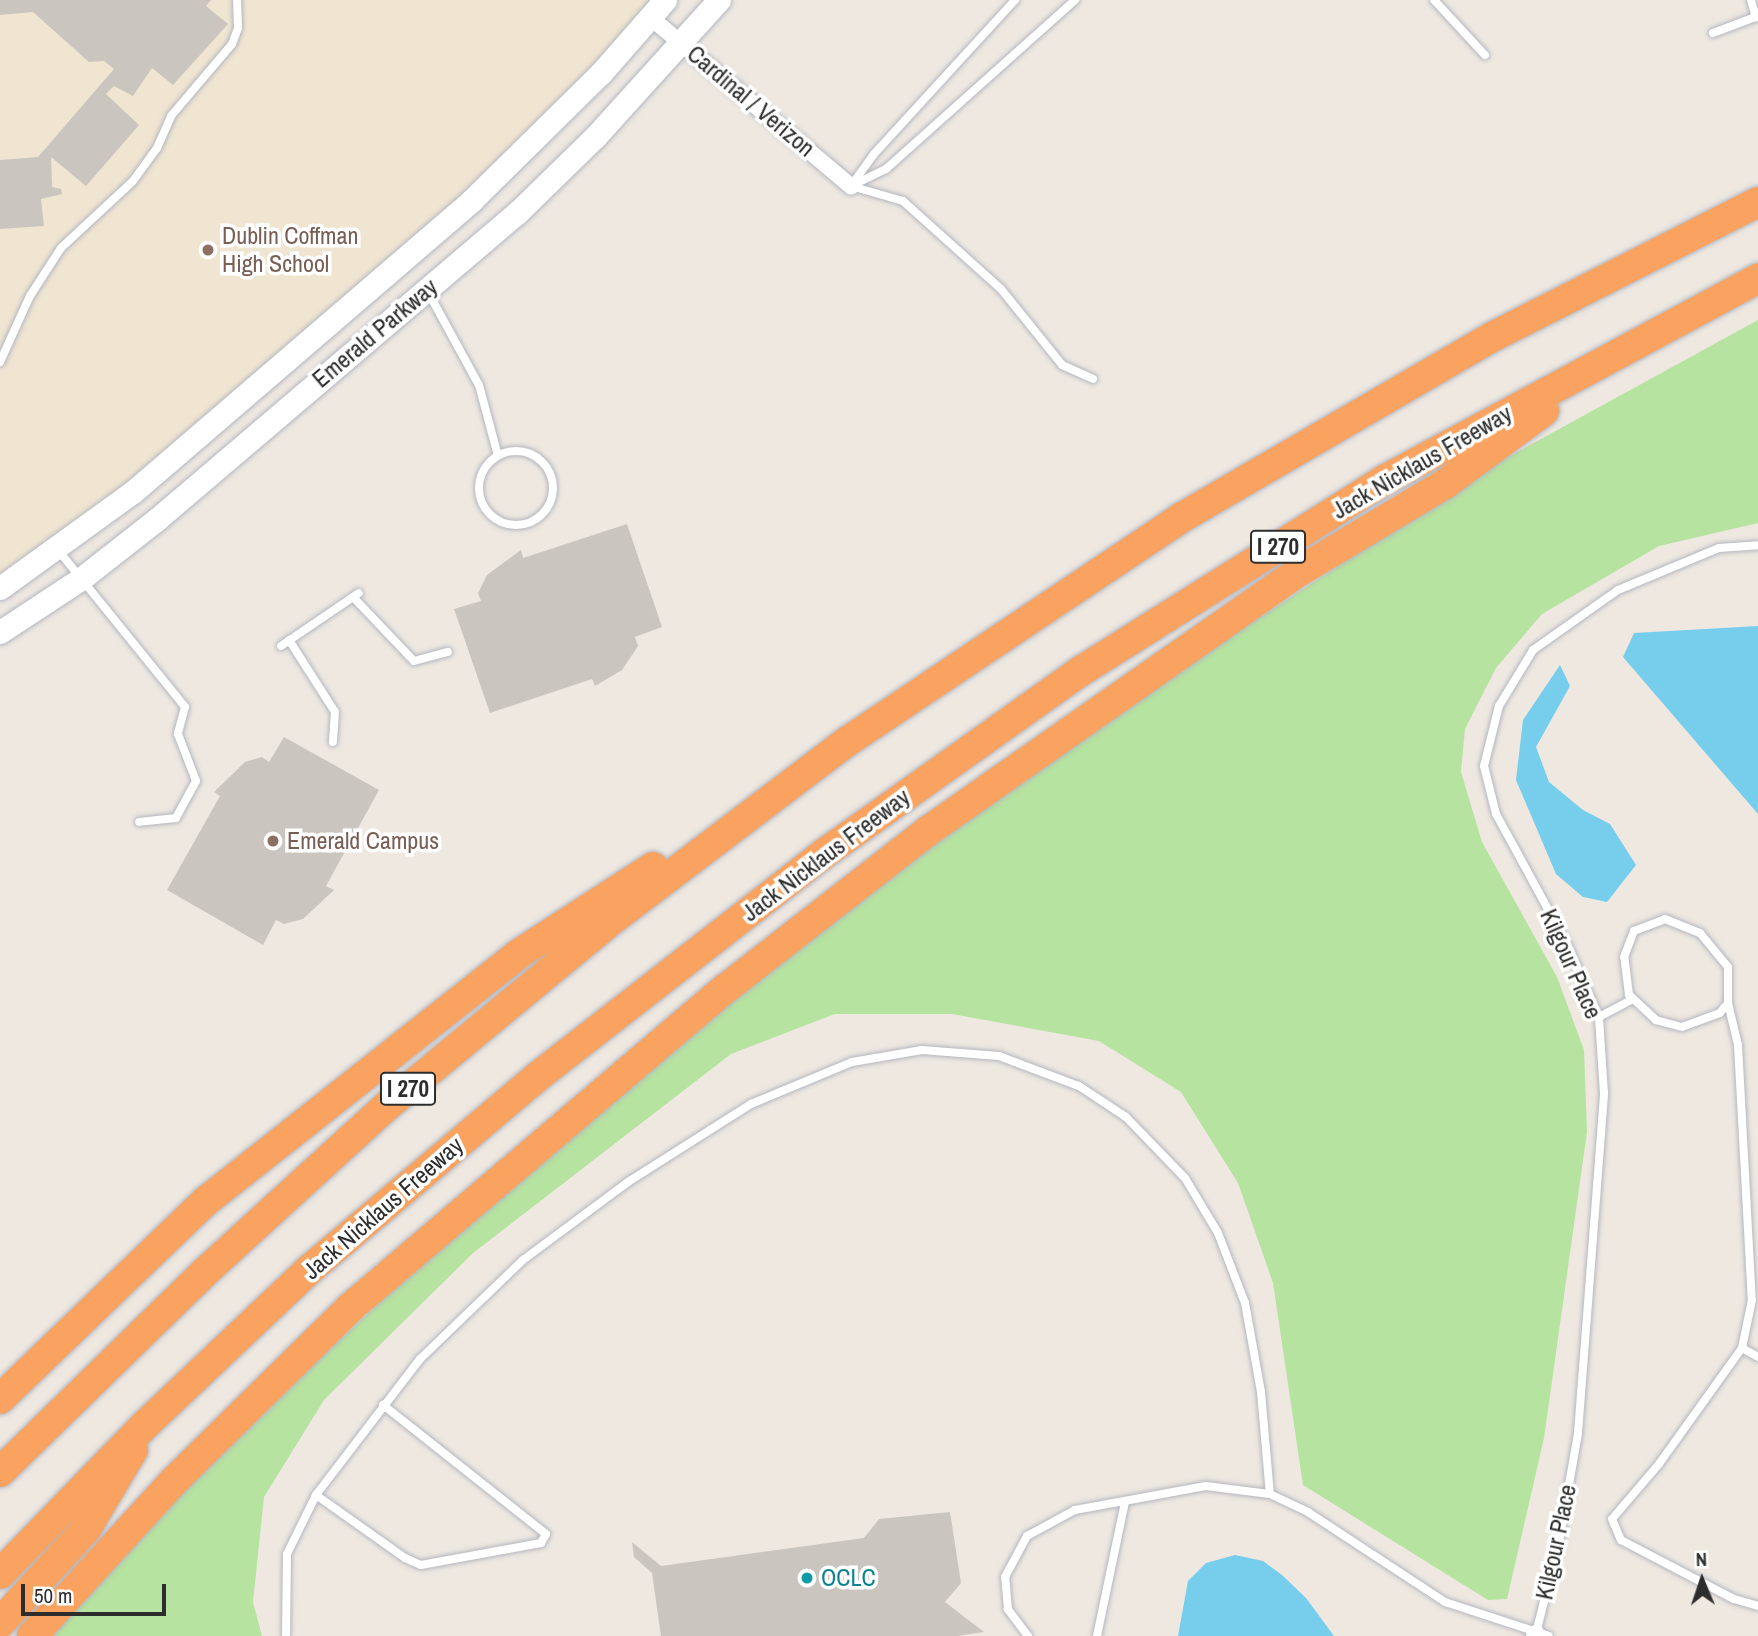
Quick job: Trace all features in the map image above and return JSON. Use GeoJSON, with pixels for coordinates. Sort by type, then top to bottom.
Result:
{"type":"FeatureCollection","features":[{"type":"Feature","properties":{"kind":"highway","name":"I 270"},"geometry":{"type":"LineString","coordinates":[[0,1472],[205,1272],[388,1105],[604,926],[848,741],[1181,518],[1492,337],[1654,251],[1758,202]]}},
{"type":"Feature","properties":{"kind":"highway","name":"Jack Nicklaus Freeway"},"geometry":{"type":"LineString","coordinates":[[0,1574],[145,1425],[310,1269],[537,1077],[822,855],[1081,671],[1384,481],[1758,279]]}},
{"type":"Feature","properties":{"kind":"highway"},"geometry":{"type":"LineString","coordinates":[[32,1636],[173,1482],[351,1307],[726,989],[928,831],[1295,574],[1445,484],[1619,352]]}},
{"type":"Feature","properties":{"kind":"highway"},"geometry":{"type":"LineString","coordinates":[[0,1399],[205,1201],[517,955],[848,741]]}},
{"type":"Feature","properties":{"kind":"highway"},"geometry":{"type":"LineString","coordinates":[[0,1623],[86,1529],[109,1496],[145,1425]]}},
{"type":"Feature","properties":{"kind":"main road","name":"Emerald Parkway"},"geometry":{"type":"LineString","coordinates":[[0,632],[82,578],[517,214],[682,43],[719,0]]}},
{"type":"Feature","properties":{"kind":"main road","name":"Emerald Parkway"},"geometry":{"type":"LineString","coordinates":[[0,588],[58,550],[255,390],[472,200],[601,73],[658,9]]}},
{"type":"Feature","properties":{"kind":"street","name":"Cardinal / Verizon"},"geometry":{"type":"LineString","coordinates":[[658,9],[682,43],[851,186]]}},
{"type":"Feature","properties":{"kind":"lane"},"geometry":{"type":"LineString","coordinates":[[0,362],[30,296],[61,248],[133,181],[157,148],[171,116],[232,44],[237,28],[237,0]]}},
{"type":"Feature","properties":{"kind":"lane"},"geometry":{"type":"LineString","coordinates":[[851,186],[874,154],[1015,0]]}},
{"type":"Feature","properties":{"kind":"lane"},"geometry":{"type":"LineString","coordinates":[[851,186],[886,169],[1075,0]]}},
{"type":"Feature","properties":{"kind":"lane"},"geometry":{"type":"LineString","coordinates":[[1434,0],[1485,55]]}},
{"type":"Feature","properties":{"kind":"lane"},"geometry":{"type":"LineString","coordinates":[[1713,33],[1757,16],[1751,0]]}},
{"type":"Feature","properties":{"kind":"lane"},"geometry":{"type":"LineString","coordinates":[[851,186],[903,201],[1001,289],[1062,365],[1093,379]]}},
{"type":"Feature","properties":{"kind":"lane"},"geometry":{"type":"LineString","coordinates":[[426,290],[479,385],[498,456]]}},
{"type":"Feature","properties":{"kind":"lane"},"geometry":{"type":"LineString","coordinates":[[527,452],[546,466],[553,491],[536,519],[504,523],[486,510],[480,493],[481,478],[498,456],[527,452]]}},
{"type":"Feature","properties":{"kind":"lane","name":"Kilgour Place"},"geometry":{"type":"LineString","coordinates":[[1028,1636],[1008,1609],[1005,1577],[1027,1536],[1075,1510],[1206,1486],[1270,1494],[1308,1512],[1446,1602],[1539,1635],[1558,1547],[1577,1433],[1604,1093],[1599,1017],[1567,944],[1496,814],[1484,766],[1499,706],[1533,650],[1618,590],[1718,548],[1758,545]]}},
{"type":"Feature","properties":{"kind":"lane"},"geometry":{"type":"LineString","coordinates":[[58,550],[185,707],[178,734],[196,781],[176,818],[139,822]]}},
{"type":"Feature","properties":{"kind":"lane"},"geometry":{"type":"LineString","coordinates":[[333,742],[335,712],[285,643],[356,595],[414,661],[448,652]]}},
{"type":"Feature","properties":{"kind":"lane"},"geometry":{"type":"LineString","coordinates":[[1728,1003],[1720,1013],[1682,1027],[1656,1020],[1633,999],[1624,957],[1634,931],[1665,919],[1700,933],[1728,967],[1728,1003],[1738,1045],[1752,1300],[1742,1348],[1659,1464],[1612,1519],[1621,1540],[1734,1599],[1758,1606]]}},
{"type":"Feature","properties":{"kind":"lane"},"geometry":{"type":"LineString","coordinates":[[1599,1017],[1633,999]]}},
{"type":"Feature","properties":{"kind":"lane"},"geometry":{"type":"LineString","coordinates":[[286,1636],[287,1554],[316,1495],[420,1359],[523,1260],[628,1182],[751,1104],[852,1062],[922,1050],[961,1050],[999,1056],[1079,1086],[1126,1117],[1185,1178],[1218,1233],[1245,1303],[1261,1392],[1270,1494]]}},
{"type":"Feature","properties":{"kind":"lane"},"geometry":{"type":"LineString","coordinates":[[1742,1348],[1758,1357]]}},
{"type":"Feature","properties":{"kind":"lane"},"geometry":{"type":"LineString","coordinates":[[316,1495],[404,1558],[421,1565],[541,1543],[546,1534],[383,1405]]}},
{"type":"Feature","properties":{"kind":"lane"},"geometry":{"type":"LineString","coordinates":[[1097,1636],[1125,1502]]}},
{"type":"Feature","properties":{"kind":"shaded area","name":"Dublin Coffman High School"},"geometry":{"type":"Polygon","coordinates":[[[0,0],[665,0],[472,200],[0,588],[0,0]]]}},
{"type":"Feature","properties":{"kind":"green space"},"geometry":{"type":"Polygon","coordinates":[[[1758,320],[1758,523],[1659,546],[1542,614],[1496,668],[1465,729],[1461,772],[1482,842],[1557,977],[1584,1050],[1587,1132],[1544,1438],[1507,1599],[1488,1600],[1303,1485],[1273,1283],[1238,1183],[1181,1092],[1099,1041],[952,1014],[835,1014],[731,1054],[473,1253],[324,1400],[264,1497],[253,1602],[262,1636],[52,1636],[112,1565],[233,1440],[516,1175],[834,917],[1100,722],[1490,467],[1758,320]]]}},
{"type":"Feature","properties":{"kind":"water"},"geometry":{"type":"Polygon","coordinates":[[[1758,626],[1758,814],[1623,657],[1634,633],[1758,626]]]}},
{"type":"Feature","properties":{"kind":"water"},"geometry":{"type":"Polygon","coordinates":[[[1560,665],[1570,686],[1536,747],[1549,782],[1583,810],[1610,824],[1636,865],[1607,902],[1583,897],[1556,874],[1516,780],[1523,720],[1560,665]]]}},
{"type":"Feature","properties":{"kind":"water"},"geometry":{"type":"Polygon","coordinates":[[[1235,1555],[1263,1561],[1282,1575],[1306,1598],[1334,1636],[1178,1636],[1188,1581],[1206,1563],[1235,1555]]]}},
{"type":"Feature","properties":{"kind":"building"},"geometry":{"type":"Polygon","coordinates":[[[0,0],[211,0],[206,6],[228,24],[173,85],[152,68],[133,96],[114,86],[106,94],[139,125],[86,186],[51,157],[52,187],[61,189],[62,194],[41,199],[44,226],[0,229],[0,160],[38,157],[114,69],[104,61],[89,62],[33,12],[0,15],[0,0]]]}},
{"type":"Feature","properties":{"kind":"building"},"geometry":{"type":"Polygon","coordinates":[[[627,524],[662,627],[635,637],[638,646],[622,670],[595,686],[592,679],[490,713],[454,609],[481,601],[478,593],[487,575],[521,550],[523,558],[627,524]]]}},
{"type":"Feature","properties":{"kind":"building","name":"Emerald Campus"},"geometry":{"type":"Polygon","coordinates":[[[284,737],[379,790],[326,886],[334,890],[303,919],[284,924],[276,920],[263,945],[167,890],[220,796],[214,792],[245,762],[262,757],[269,762],[284,737]]]}},
{"type":"Feature","properties":{"kind":"building","name":"OCLC"},"geometry":{"type":"Polygon","coordinates":[[[950,1512],[961,1583],[945,1602],[984,1632],[958,1636],[661,1636],[652,1573],[634,1557],[632,1542],[661,1566],[864,1538],[879,1519],[950,1512]]]}},
{"type":"Feature","properties":{"kind":"place","name":"Dublin Coffman High School"},"geometry":{"type":"Point","coordinates":[208,250]}},
{"type":"Feature","properties":{"kind":"place","name":"Emerald Campus"},"geometry":{"type":"Point","coordinates":[273,841]}},
{"type":"Feature","properties":{"kind":"place","name":"OCLC"},"geometry":{"type":"Point","coordinates":[807,1578]}}]}
